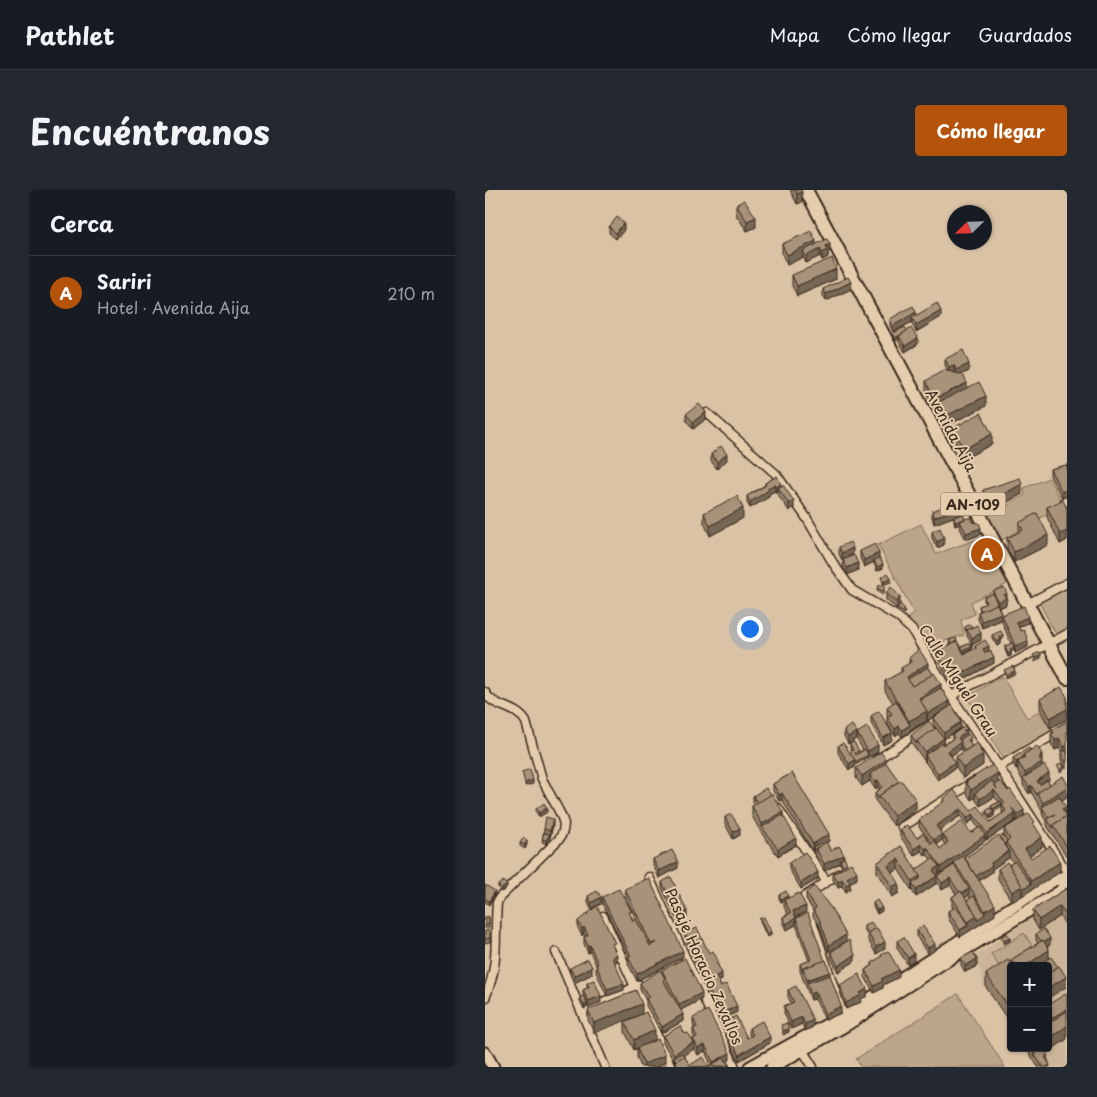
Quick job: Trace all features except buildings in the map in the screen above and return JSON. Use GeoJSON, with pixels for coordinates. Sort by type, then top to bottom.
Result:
{"type":"FeatureCollection","features":[{"type":"Feature","properties":{"kind":"main road","name":"Avenida Aija"},"geometry":{"type":"LineString","coordinates":[[806,190],[1067,678]]}},
{"type":"Feature","properties":{"kind":"main road"},"geometry":{"type":"LineString","coordinates":[[772,1067],[803,1050],[1054,880],[1067,876]]}},
{"type":"Feature","properties":{"kind":"main road"},"geometry":{"type":"LineString","coordinates":[[750,1067],[845,1021]]}},
{"type":"Feature","properties":{"kind":"main road"},"geometry":{"type":"LineString","coordinates":[[485,1053],[493,1067]]}},
{"type":"Feature","properties":{"kind":"street","name":"Calle MIguel Grau"},"geometry":{"type":"LineString","coordinates":[[707,413],[776,474],[852,590],[898,618],[912,630],[951,696],[1032,818],[1067,876]]}},
{"type":"Feature","properties":{"kind":"street"},"geometry":{"type":"LineString","coordinates":[[1027,604],[1067,583]]}},
{"type":"Feature","properties":{"kind":"street"},"geometry":{"type":"LineString","coordinates":[[951,696],[1067,634]]}},
{"type":"Feature","properties":{"kind":"street"},"geometry":{"type":"LineString","coordinates":[[485,692],[492,702],[522,715],[526,722],[542,779],[564,824],[560,838],[499,898],[497,903],[496,960],[490,987],[485,998]]}},
{"type":"Feature","properties":{"kind":"street"},"geometry":{"type":"LineString","coordinates":[[868,765],[958,706]]}},
{"type":"Feature","properties":{"kind":"street"},"geometry":{"type":"LineString","coordinates":[[991,771],[1067,727]]}},
{"type":"Feature","properties":{"kind":"street"},"geometry":{"type":"LineString","coordinates":[[902,827],[983,776]]}},
{"type":"Feature","properties":{"kind":"street"},"geometry":{"type":"LineString","coordinates":[[772,798],[826,882]]}},
{"type":"Feature","properties":{"kind":"street"},"geometry":{"type":"LineString","coordinates":[[1024,823],[1032,818]]}},
{"type":"Feature","properties":{"kind":"street"},"geometry":{"type":"LineString","coordinates":[[845,1021],[804,897],[846,869]]}},
{"type":"Feature","properties":{"kind":"street","name":"Pasaje Horacio Zevallos"},"geometry":{"type":"LineString","coordinates":[[649,877],[735,1067]]}},
{"type":"Feature","properties":{"kind":"street"},"geometry":{"type":"LineString","coordinates":[[603,916],[671,1067]]}},
{"type":"Feature","properties":{"kind":"street"},"geometry":{"type":"LineString","coordinates":[[556,952],[605,1067]]}},
{"type":"Feature","properties":{"kind":"street"},"geometry":{"type":"LineString","coordinates":[[679,966],[688,962]]}},
{"type":"Feature","properties":{"kind":"street"},"geometry":{"type":"LineString","coordinates":[[581,1012],[644,983]]}},
{"type":"Feature","properties":{"kind":"street"},"geometry":{"type":"LineString","coordinates":[[803,1050],[813,1067]]}},
{"type":"Feature","properties":{"kind":"shaded area"},"geometry":{"type":"Polygon","coordinates":[[[1049,478],[1063,505],[1002,540],[988,516],[1025,495],[1024,488],[1049,478]]]}},
{"type":"Feature","properties":{"kind":"shaded area"},"geometry":{"type":"Polygon","coordinates":[[[921,524],[936,554],[983,537],[1007,584],[971,602],[975,614],[961,620],[964,635],[928,646],[920,640],[905,621],[914,613],[878,545],[921,524]]]}},
{"type":"Feature","properties":{"kind":"shaded area"},"geometry":{"type":"Polygon","coordinates":[[[1067,587],[1067,630],[1057,636],[1039,602],[1067,587]]]}},
{"type":"Feature","properties":{"kind":"shaded area"},"geometry":{"type":"Polygon","coordinates":[[[1002,676],[1027,718],[1039,711],[1052,731],[1004,759],[967,697],[1002,676]]]}},
{"type":"Feature","properties":{"kind":"shaded area"},"geometry":{"type":"Polygon","coordinates":[[[1067,893],[1067,1067],[1037,1067],[1028,1052],[1052,1052],[1052,962],[1007,962],[1007,1021],[984,986],[981,971],[973,958],[1067,893]]]}},
{"type":"Feature","properties":{"kind":"shaded area"},"geometry":{"type":"Polygon","coordinates":[[[1024,933],[1037,953],[1019,962],[1007,962],[1007,971],[1004,974],[991,954],[1024,933]]]}},
{"type":"Feature","properties":{"kind":"shaded area"},"geometry":{"type":"Polygon","coordinates":[[[958,994],[1005,1067],[861,1067],[856,1059],[958,994]]]}},
{"type":"Feature","properties":{"kind":"place","name":"Sariri"},"geometry":{"type":"Point","coordinates":[987,554]}}]}
